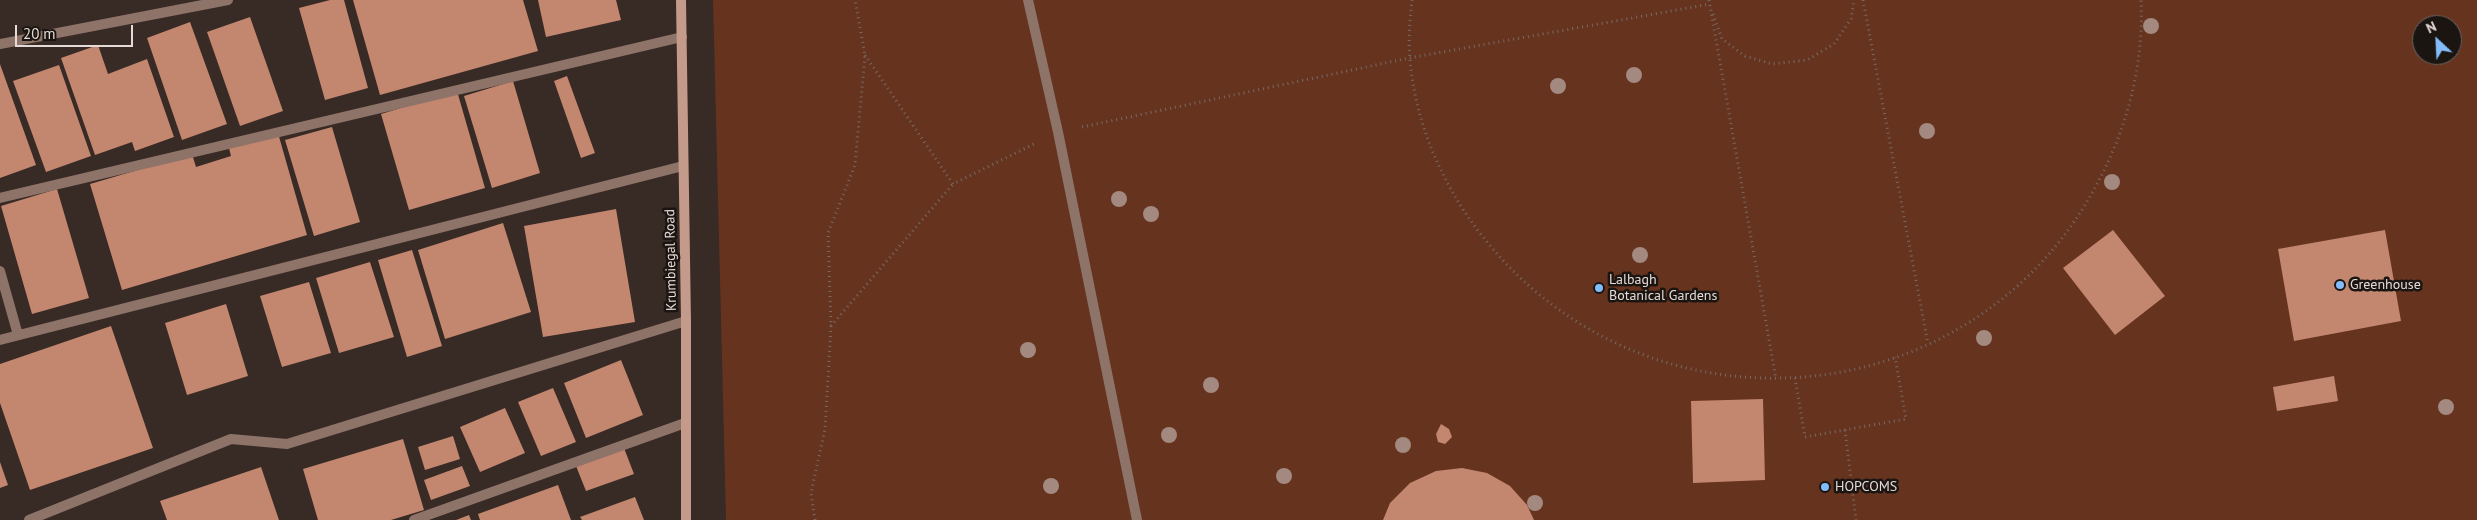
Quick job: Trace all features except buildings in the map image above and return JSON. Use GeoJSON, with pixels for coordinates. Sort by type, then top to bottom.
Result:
{"type":"FeatureCollection","features":[{"type":"Feature","properties":{"kind":"main road","name":"Krumbiegal Road"},"geometry":{"type":"LineString","coordinates":[[681,0],[686,321],[686,520]]}},
{"type":"Feature","properties":{"kind":"street"},"geometry":{"type":"LineString","coordinates":[[0,44],[228,0]]}},
{"type":"Feature","properties":{"kind":"street"},"geometry":{"type":"LineString","coordinates":[[1028,0],[1058,132],[1137,520]]}},
{"type":"Feature","properties":{"kind":"street"},"geometry":{"type":"LineString","coordinates":[[0,198],[682,36]]}},
{"type":"Feature","properties":{"kind":"street"},"geometry":{"type":"LineString","coordinates":[[0,340],[683,166]]}},
{"type":"Feature","properties":{"kind":"street"},"geometry":{"type":"LineString","coordinates":[[0,272],[18,335]]}},
{"type":"Feature","properties":{"kind":"street"},"geometry":{"type":"LineString","coordinates":[[29,520],[231,439],[287,444],[686,321]]}},
{"type":"Feature","properties":{"kind":"street"},"geometry":{"type":"LineString","coordinates":[[414,520],[685,423]]}},
{"type":"Feature","properties":{"kind":"path"},"geometry":{"type":"LineString","coordinates":[[815,520],[811,493],[826,429],[832,326],[828,233],[855,165],[865,55],[855,0]]}},
{"type":"Feature","properties":{"kind":"path"},"geometry":{"type":"LineString","coordinates":[[1412,0],[1409,58],[1417,102],[1425,127],[1448,185],[1477,230],[1499,257],[1530,288],[1573,320],[1604,339],[1645,356],[1688,370],[1723,376],[1776,379],[1830,374],[1868,367],[1928,344],[1956,331],[1995,304],[2032,273],[2063,238],[2090,198],[2112,157],[2128,112],[2138,66],[2141,0]]}},
{"type":"Feature","properties":{"kind":"path"},"geometry":{"type":"LineString","coordinates":[[1709,1],[1722,39],[1745,56],[1772,64],[1807,60],[1834,44],[1850,19],[1854,0]]}},
{"type":"Feature","properties":{"kind":"path"},"geometry":{"type":"LineString","coordinates":[[1863,0],[1928,344]]}},
{"type":"Feature","properties":{"kind":"path"},"geometry":{"type":"LineString","coordinates":[[832,326],[953,184],[1058,132],[1409,58],[1709,1]]}},
{"type":"Feature","properties":{"kind":"path"},"geometry":{"type":"LineString","coordinates":[[1709,1],[1776,379]]}},
{"type":"Feature","properties":{"kind":"path"},"geometry":{"type":"LineString","coordinates":[[865,55],[953,184]]}},
{"type":"Feature","properties":{"kind":"path"},"geometry":{"type":"LineString","coordinates":[[1795,378],[1805,437],[1906,419],[1896,357]]}},
{"type":"Feature","properties":{"kind":"path"},"geometry":{"type":"LineString","coordinates":[[1845,430],[1856,520]]}},
{"type":"Feature","properties":{"kind":"shaded area","name":"Lalbagh Botanical Gardens"},"geometry":{"type":"Polygon","coordinates":[[[713,0],[2477,0],[2477,520],[726,520],[713,0]]]}},
{"type":"Feature","properties":{"kind":"place","name":"Greenhouse"},"geometry":{"type":"Point","coordinates":[2340,285]}},
{"type":"Feature","properties":{"kind":"place","name":"Lalbagh Botanical Gardens"},"geometry":{"type":"Point","coordinates":[1599,288]}},
{"type":"Feature","properties":{"kind":"place","name":"HOPCOMS"},"geometry":{"type":"Point","coordinates":[1825,487]}}]}
